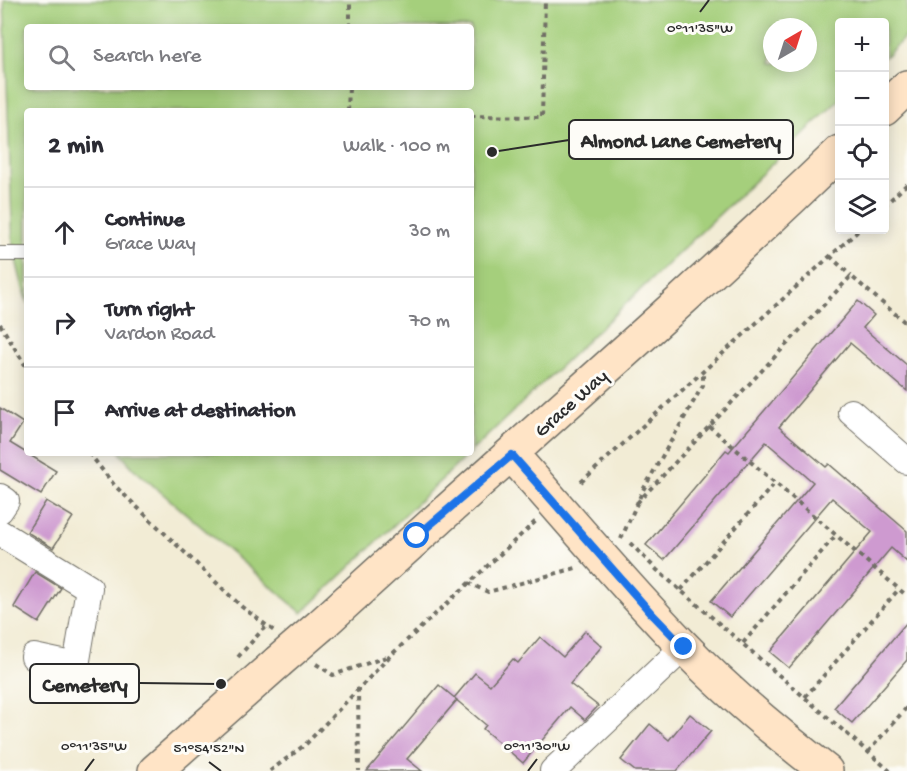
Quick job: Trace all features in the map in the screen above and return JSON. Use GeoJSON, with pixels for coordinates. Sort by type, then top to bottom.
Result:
{"type":"FeatureCollection","features":[{"type":"Feature","properties":{"kind":"street"},"geometry":{"type":"LineString","coordinates":[[889,104],[907,87]]}},
{"type":"Feature","properties":{"kind":"street","name":"Grace Way"},"geometry":{"type":"LineString","coordinates":[[160,769],[279,648],[321,625],[417,536],[512,455],[835,157]]}},
{"type":"Feature","properties":{"kind":"street"},"geometry":{"type":"LineString","coordinates":[[851,412],[907,461]]}},
{"type":"Feature","properties":{"kind":"street"},"geometry":{"type":"LineString","coordinates":[[512,455],[613,547],[651,613],[684,647],[748,708],[826,771]]}},
{"type":"Feature","properties":{"kind":"street"},"geometry":{"type":"LineString","coordinates":[[0,497],[6,501],[0,510]]}},
{"type":"Feature","properties":{"kind":"street"},"geometry":{"type":"LineString","coordinates":[[0,534],[89,588],[76,666],[34,657]]}},
{"type":"Feature","properties":{"kind":"street"},"geometry":{"type":"LineString","coordinates":[[553,771],[684,647]]}},
{"type":"Feature","properties":{"kind":"lane"},"geometry":{"type":"LineString","coordinates":[[0,254],[24,254]]}},
{"type":"Feature","properties":{"kind":"path"},"geometry":{"type":"LineString","coordinates":[[350,0],[350,24]]}},
{"type":"Feature","properties":{"kind":"path"},"geometry":{"type":"LineString","coordinates":[[474,116],[543,117],[545,0]]}},
{"type":"Feature","properties":{"kind":"path"},"geometry":{"type":"LineString","coordinates":[[348,108],[349,90]]}},
{"type":"Feature","properties":{"kind":"path"},"geometry":{"type":"LineString","coordinates":[[889,202],[907,184]]}},
{"type":"Feature","properties":{"kind":"path"},"geometry":{"type":"LineString","coordinates":[[581,482],[855,234]]}},
{"type":"Feature","properties":{"kind":"path"},"geometry":{"type":"LineString","coordinates":[[830,256],[907,324]]}},
{"type":"Feature","properties":{"kind":"path"},"geometry":{"type":"LineString","coordinates":[[637,503],[850,276]]}},
{"type":"Feature","properties":{"kind":"path"},"geometry":{"type":"LineString","coordinates":[[0,324],[24,363]]}},
{"type":"Feature","properties":{"kind":"path"},"geometry":{"type":"LineString","coordinates":[[468,583],[488,592],[548,577],[613,547],[703,385],[702,371]]}},
{"type":"Feature","properties":{"kind":"path"},"geometry":{"type":"LineString","coordinates":[[709,426],[907,596]]}},
{"type":"Feature","properties":{"kind":"path"},"geometry":{"type":"LineString","coordinates":[[91,456],[116,486],[242,607],[279,648]]}},
{"type":"Feature","properties":{"kind":"path"},"geometry":{"type":"LineString","coordinates":[[681,590],[775,483]]}},
{"type":"Feature","properties":{"kind":"path"},"geometry":{"type":"LineString","coordinates":[[270,771],[306,744],[390,656],[537,521]]}},
{"type":"Feature","properties":{"kind":"path"},"geometry":{"type":"LineString","coordinates":[[743,644],[836,535]]}},
{"type":"Feature","properties":{"kind":"path"},"geometry":{"type":"LineString","coordinates":[[613,547],[681,590],[890,771]]}},
{"type":"Feature","properties":{"kind":"path"},"geometry":{"type":"LineString","coordinates":[[805,697],[899,589]]}},
{"type":"Feature","properties":{"kind":"path"},"geometry":{"type":"LineString","coordinates":[[312,662],[333,675],[390,656]]}},
{"type":"Feature","properties":{"kind":"path"},"geometry":{"type":"LineString","coordinates":[[358,687],[359,771]]}},
{"type":"Feature","properties":{"kind":"path"},"geometry":{"type":"LineString","coordinates":[[868,752],[907,707]]}},
{"type":"Feature","properties":{"kind":"green space"},"geometry":{"type":"Polygon","coordinates":[[[4,0],[907,0],[907,35],[889,53],[889,18],[835,18],[835,104],[474,449],[474,108],[24,108],[24,292],[13,248],[4,0]]]}},
{"type":"Feature","properties":{"kind":"green space"},"geometry":{"type":"Polygon","coordinates":[[[123,456],[466,456],[302,613],[134,469],[123,456]]]}},
{"type":"Feature","properties":{"kind":"building"},"geometry":{"type":"Polygon","coordinates":[[[858,301],[874,315],[863,328],[907,365],[907,391],[850,343],[779,427],[826,467],[829,464],[907,531],[907,562],[891,548],[789,668],[770,652],[872,532],[832,498],[730,617],[711,601],[813,482],[766,442],[664,560],[646,545],[726,450],[729,452],[858,301]]]}},
{"type":"Feature","properties":{"kind":"building"},"geometry":{"type":"Polygon","coordinates":[[[0,408],[23,423],[10,443],[24,452],[24,456],[31,456],[56,471],[41,495],[0,470],[0,408]]]}},
{"type":"Feature","properties":{"kind":"building"},"geometry":{"type":"Polygon","coordinates":[[[46,501],[73,517],[53,548],[27,532],[46,501]]]}},
{"type":"Feature","properties":{"kind":"building"},"geometry":{"type":"Polygon","coordinates":[[[35,572],[61,588],[39,623],[14,607],[35,572]]]}},
{"type":"Feature","properties":{"kind":"building"},"geometry":{"type":"Polygon","coordinates":[[[907,622],[907,660],[852,723],[834,708],[907,622]]]}},
{"type":"Feature","properties":{"kind":"building"},"geometry":{"type":"Polygon","coordinates":[[[585,631],[602,646],[570,684],[598,706],[585,720],[570,707],[523,763],[483,729],[486,725],[454,698],[475,673],[490,685],[513,659],[518,663],[540,637],[563,657],[585,631]]]}},
{"type":"Feature","properties":{"kind":"building"},"geometry":{"type":"Polygon","coordinates":[[[439,685],[457,700],[407,759],[422,771],[367,771],[439,685]]]}},
{"type":"Feature","properties":{"kind":"building"},"geometry":{"type":"Polygon","coordinates":[[[690,714],[711,731],[677,771],[635,771],[621,760],[650,724],[669,740],[690,714]]]}},
{"type":"Feature","properties":{"kind":"place","name":"Almond Lane Cemetery"},"geometry":{"type":"Point","coordinates":[492,152]}},
{"type":"Feature","properties":{"kind":"place","name":"Cemetery"},"geometry":{"type":"Point","coordinates":[221,684]}},
{"type":"Feature","properties":{"kind":"route"},"geometry":{"type":"LineString","coordinates":[[417,536],[512,455],[651,613],[684,647]]}}]}
